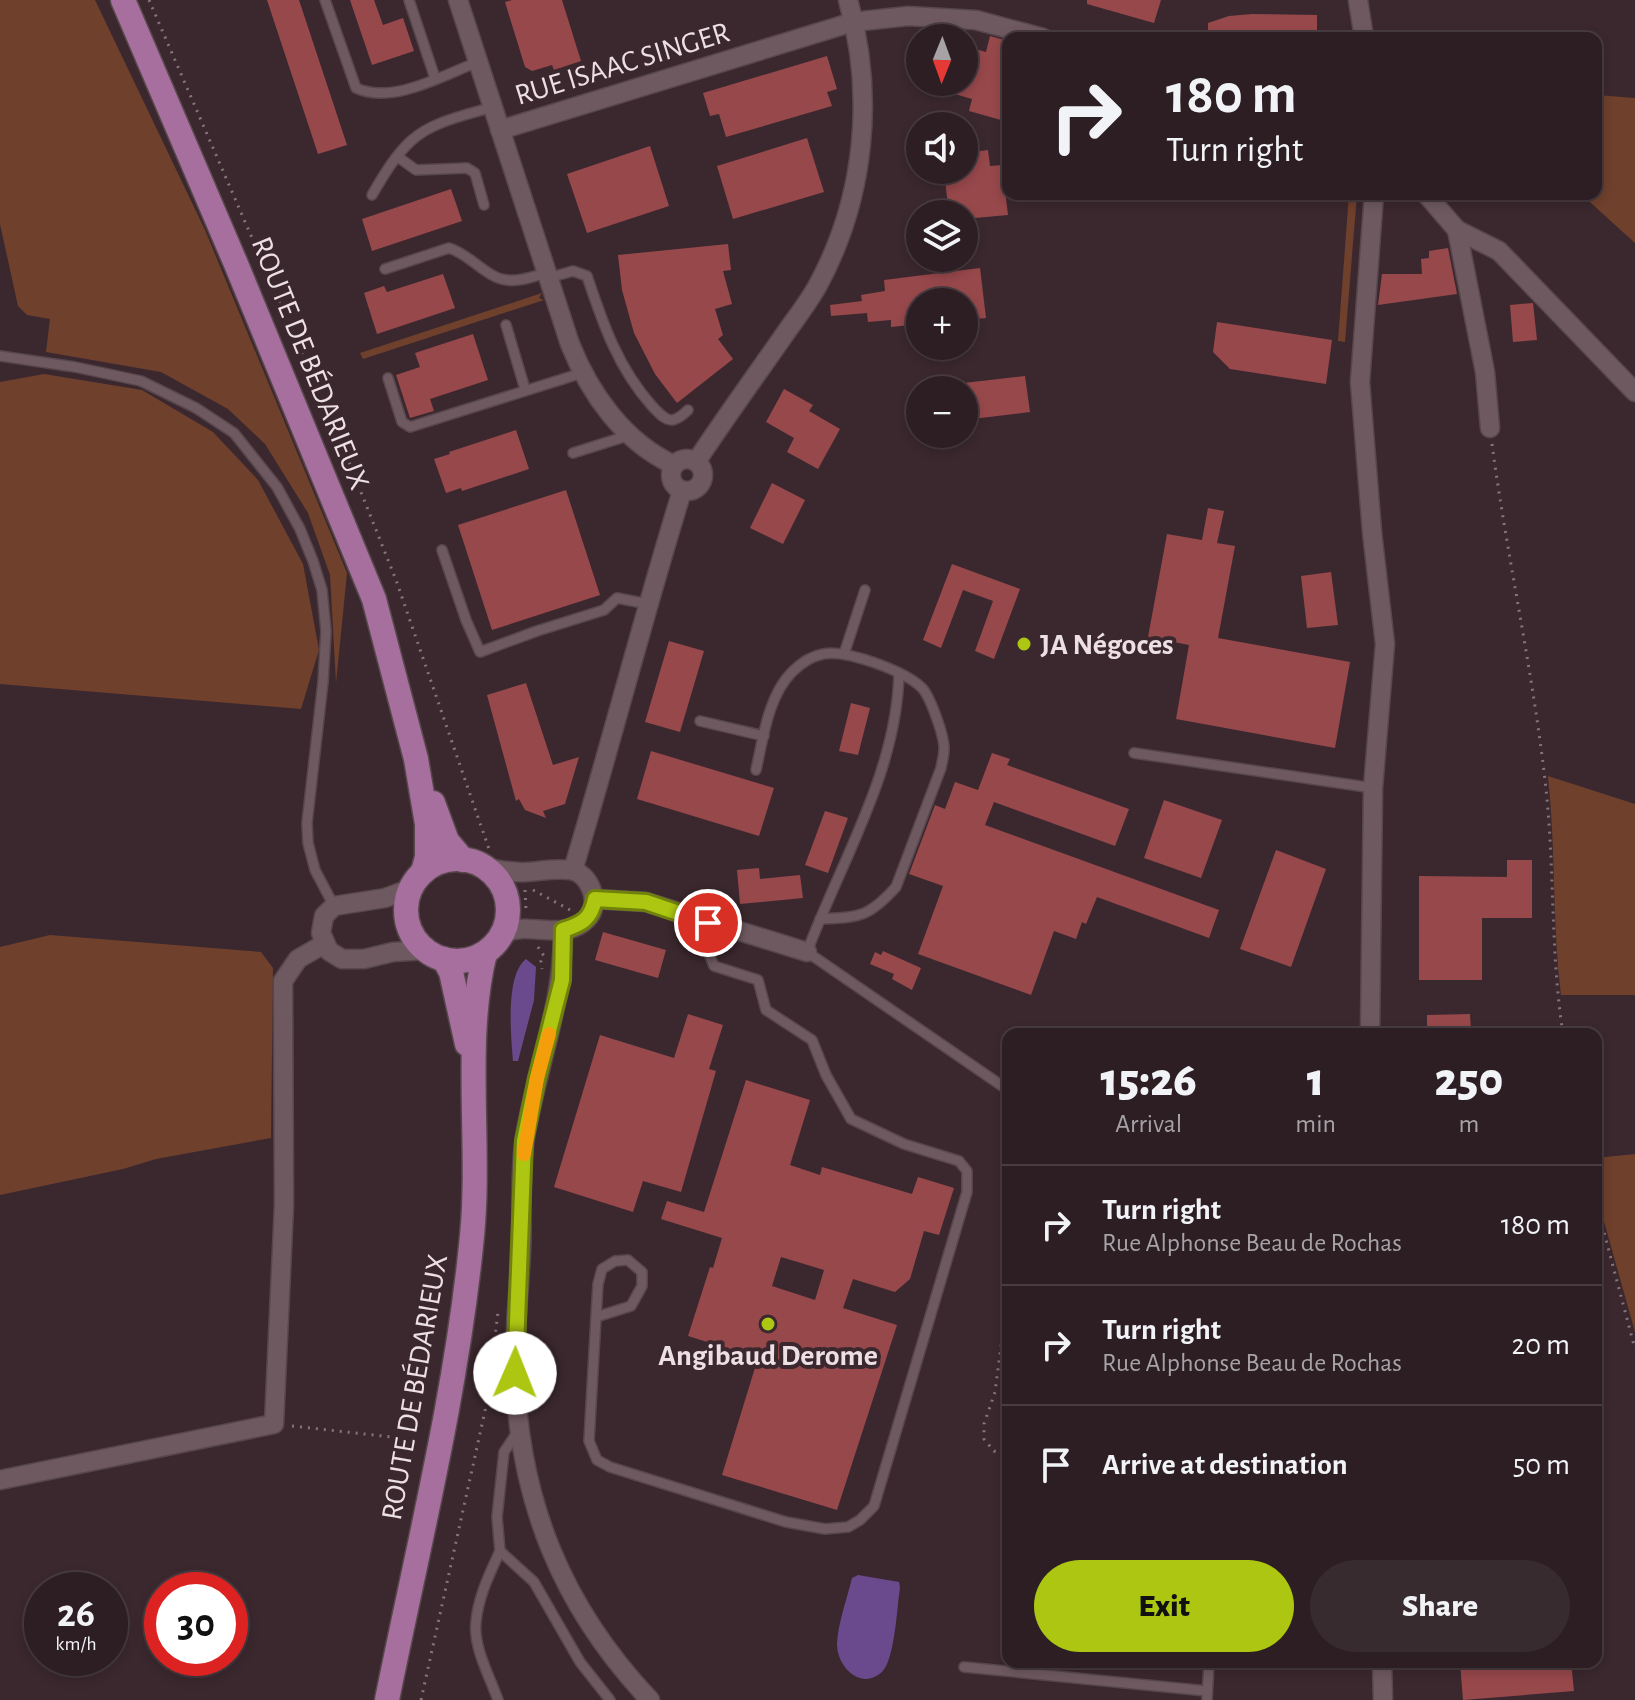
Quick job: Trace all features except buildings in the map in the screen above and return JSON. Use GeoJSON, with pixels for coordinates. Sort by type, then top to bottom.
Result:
{"type":"FeatureCollection","features":[{"type":"Feature","properties":{"kind":"main road","name":"ROUTE DE BÉDARIEUX"},"geometry":{"type":"LineString","coordinates":[[123,0],[374,599],[416,759],[427,824],[427,857],[418,880]]}},
{"type":"Feature","properties":{"kind":"main road","name":"ROUTE DE BÉDARIEUX"},"geometry":{"type":"LineString","coordinates":[[416,759],[447,841],[479,861]]}},
{"type":"Feature","properties":{"kind":"main road"},"geometry":{"type":"LineString","coordinates":[[449,860],[479,861],[495,877],[508,903],[508,918],[503,932],[485,953],[458,961],[435,955],[409,928],[406,915],[418,880],[449,860]]}},
{"type":"Feature","properties":{"kind":"main road","name":"ROUTE DE BÉDARIEUX"},"geometry":{"type":"LineString","coordinates":[[387,1700],[465,1313],[477,1190],[475,1025],[485,953]]}},
{"type":"Feature","properties":{"kind":"main road","name":"ROUTE DE BÉDARIEUX"},"geometry":{"type":"LineString","coordinates":[[435,955],[451,972],[476,1081]]}},
{"type":"Feature","properties":{"kind":"street"},"geometry":{"type":"LineString","coordinates":[[458,0],[582,373],[615,421],[647,451],[674,465]]}},
{"type":"Feature","properties":{"kind":"street"},"geometry":{"type":"LineString","coordinates":[[696,462],[817,288],[840,240],[853,198],[863,134],[861,76],[848,0]]}},
{"type":"Feature","properties":{"kind":"street"},"geometry":{"type":"LineString","coordinates":[[1358,0],[1363,32]]}},
{"type":"Feature","properties":{"kind":"street","name":"RUE ISAAC SINGER"},"geometry":{"type":"LineString","coordinates":[[500,130],[853,22],[908,16],[976,20],[1021,32]]}},
{"type":"Feature","properties":{"kind":"street"},"geometry":{"type":"LineString","coordinates":[[1370,1028],[1373,788],[1385,644],[1360,382],[1374,200]]}},
{"type":"Feature","properties":{"kind":"street"},"geometry":{"type":"LineString","coordinates":[[1431,200],[1457,230],[1499,251],[1635,392]]}},
{"type":"Feature","properties":{"kind":"street"},"geometry":{"type":"LineString","coordinates":[[1457,230],[1485,372],[1490,428]]}},
{"type":"Feature","properties":{"kind":"street"},"geometry":{"type":"LineString","coordinates":[[684,459],[696,462],[703,471],[702,482],[694,490],[677,488],[671,477],[674,465],[684,459]]}},
{"type":"Feature","properties":{"kind":"street"},"geometry":{"type":"LineString","coordinates":[[573,870],[682,491]]}},
{"type":"Feature","properties":{"kind":"street"},"geometry":{"type":"LineString","coordinates":[[479,861],[513,872],[573,870],[586,879],[595,899],[593,911],[587,920],[563,930],[503,932]]}},
{"type":"Feature","properties":{"kind":"street"},"geometry":{"type":"LineString","coordinates":[[418,880],[385,898],[362,899],[334,906],[321,924],[324,944],[335,955],[352,960],[393,952],[435,955]]}},
{"type":"Feature","properties":{"kind":"street"},"geometry":{"type":"LineString","coordinates":[[595,899],[646,902],[807,952]]}},
{"type":"Feature","properties":{"kind":"street"},"geometry":{"type":"LineString","coordinates":[[563,930],[562,980],[524,1141],[515,1373],[520,1429],[527,1473],[548,1545],[573,1600],[642,1696]]}},
{"type":"Feature","properties":{"kind":"street"},"geometry":{"type":"LineString","coordinates":[[0,1480],[274,1424],[284,1205],[283,981],[298,959],[324,944]]}},
{"type":"Feature","properties":{"kind":"street"},"geometry":{"type":"LineString","coordinates":[[1382,1668],[1383,1700]]}},
{"type":"Feature","properties":{"kind":"lane"},"geometry":{"type":"LineString","coordinates":[[325,0],[356,88],[368,93],[386,93],[478,62]]}},
{"type":"Feature","properties":{"kind":"lane"},"geometry":{"type":"LineString","coordinates":[[409,0],[435,78]]}},
{"type":"Feature","properties":{"kind":"lane"},"geometry":{"type":"LineString","coordinates":[[372,195],[412,139],[435,126],[492,107]]}},
{"type":"Feature","properties":{"kind":"lane"},"geometry":{"type":"LineString","coordinates":[[398,157],[416,170],[467,168],[475,173],[484,205]]}},
{"type":"Feature","properties":{"kind":"lane"},"geometry":{"type":"LineString","coordinates":[[385,269],[449,248],[460,251],[504,280],[573,271],[587,276],[611,344],[639,392],[660,415],[670,420],[677,419],[688,410]]}},
{"type":"Feature","properties":{"kind":"lane"},"geometry":{"type":"LineString","coordinates":[[506,325],[525,389]]}},
{"type":"Feature","properties":{"kind":"lane"},"geometry":{"type":"LineString","coordinates":[[0,356],[141,381],[196,408],[234,433],[277,487],[300,529],[322,590],[326,631],[323,682],[307,823],[315,870],[334,906]]}},
{"type":"Feature","properties":{"kind":"lane"},"geometry":{"type":"LineString","coordinates":[[388,378],[402,422],[410,427],[582,373]]}},
{"type":"Feature","properties":{"kind":"lane"},"geometry":{"type":"LineString","coordinates":[[573,453],[630,435]]}},
{"type":"Feature","properties":{"kind":"lane"},"geometry":{"type":"LineString","coordinates":[[442,550],[480,652],[604,610],[617,598],[648,604]]}},
{"type":"Feature","properties":{"kind":"lane"},"geometry":{"type":"LineString","coordinates":[[844,654],[865,590]]}},
{"type":"Feature","properties":{"kind":"lane"},"geometry":{"type":"LineString","coordinates":[[756,770],[769,717],[784,681],[808,660],[825,653],[844,654],[899,673],[923,688],[931,705],[945,748],[941,768],[896,887],[859,917],[820,919]]}},
{"type":"Feature","properties":{"kind":"lane"},"geometry":{"type":"LineString","coordinates":[[899,673],[898,700],[887,753],[807,952],[1002,1086]]}},
{"type":"Feature","properties":{"kind":"lane"},"geometry":{"type":"LineString","coordinates":[[700,721],[764,736]]}},
{"type":"Feature","properties":{"kind":"lane"},"geometry":{"type":"LineString","coordinates":[[1134,753],[1373,788]]}},
{"type":"Feature","properties":{"kind":"lane"},"geometry":{"type":"LineString","coordinates":[[596,1317],[631,1306],[642,1286],[642,1272],[628,1260],[615,1261],[602,1269],[598,1284],[596,1317],[589,1441],[597,1460],[610,1467],[786,1522],[825,1529],[848,1527],[874,1506],[963,1207],[967,1171],[959,1161],[904,1144],[851,1119],[826,1075],[812,1040],[766,1010],[758,980],[714,966],[704,942],[708,923]]}},
{"type":"Feature","properties":{"kind":"lane"},"geometry":{"type":"LineString","coordinates":[[498,1700],[475,1624],[483,1590],[500,1551],[497,1517],[504,1452],[520,1429]]}},
{"type":"Feature","properties":{"kind":"lane"},"geometry":{"type":"LineString","coordinates":[[500,1551],[534,1582],[580,1662],[610,1700]]}},
{"type":"Feature","properties":{"kind":"lane"},"geometry":{"type":"LineString","coordinates":[[964,1667],[1207,1695],[1209,1668]]}},
{"type":"Feature","properties":{"kind":"path"},"geometry":{"type":"LineString","coordinates":[[149,0],[396,580],[479,861]]}},
{"type":"Feature","properties":{"kind":"path"},"geometry":{"type":"LineString","coordinates":[[1490,428],[1544,770],[1554,961],[1562,1028]]}},
{"type":"Feature","properties":{"kind":"path"},"geometry":{"type":"LineString","coordinates":[[524,885],[587,920]]}},
{"type":"Feature","properties":{"kind":"path"},"geometry":{"type":"LineString","coordinates":[[544,956],[541,961],[544,977]]}},
{"type":"Feature","properties":{"kind":"path"},"geometry":{"type":"LineString","coordinates":[[1602,1225],[1635,1349]]}},
{"type":"Feature","properties":{"kind":"path"},"geometry":{"type":"LineString","coordinates":[[421,1700],[487,1402],[499,1304]]}},
{"type":"Feature","properties":{"kind":"path"},"geometry":{"type":"LineString","coordinates":[[1002,1339],[995,1392],[984,1424],[984,1439],[994,1451],[1002,1454]]}},
{"type":"Feature","properties":{"kind":"path"},"geometry":{"type":"LineString","coordinates":[[274,1424],[439,1442]]}},
{"type":"Feature","properties":{"kind":"shaded area"},"geometry":{"type":"Polygon","coordinates":[[[0,0],[95,0],[205,230],[347,573],[336,683],[330,575],[308,513],[265,444],[228,409],[161,372],[46,352],[50,319],[27,315],[18,306],[0,224],[0,0]]]}},
{"type":"Feature","properties":{"kind":"shaded area"},"geometry":{"type":"Polygon","coordinates":[[[1602,95],[1635,98],[1635,243],[1588,200],[1602,200],[1602,95]]]}},
{"type":"Feature","properties":{"kind":"shaded area"},"geometry":{"type":"Polygon","coordinates":[[[1349,200],[1357,200],[1345,342],[1338,341],[1349,200]]]}},
{"type":"Feature","properties":{"kind":"shaded area"},"geometry":{"type":"Polygon","coordinates":[[[542,293],[539,298],[544,300],[363,359],[360,353],[542,293]]]}},
{"type":"Feature","properties":{"kind":"shaded area"},"geometry":{"type":"Polygon","coordinates":[[[44,374],[142,390],[213,432],[258,480],[303,564],[319,650],[301,709],[0,684],[0,382],[44,374]]]}},
{"type":"Feature","properties":{"kind":"shaded area"},"geometry":{"type":"Polygon","coordinates":[[[1548,776],[1635,804],[1635,995],[1561,995],[1548,776]]]}},
{"type":"Feature","properties":{"kind":"shaded area"},"geometry":{"type":"Polygon","coordinates":[[[50,935],[261,952],[273,968],[271,1138],[156,1159],[0,1195],[0,947],[50,935]]]}},
{"type":"Feature","properties":{"kind":"shaded area"},"geometry":{"type":"Polygon","coordinates":[[[526,959],[536,967],[534,1000],[518,1061],[513,1061],[512,992],[519,967],[526,959]]]}},
{"type":"Feature","properties":{"kind":"shaded area"},"geometry":{"type":"Polygon","coordinates":[[[1635,1154],[1635,1332],[1602,1214],[1602,1157],[1635,1154]]]}},
{"type":"Feature","properties":{"kind":"shaded area"},"geometry":{"type":"Polygon","coordinates":[[[858,1575],[899,1582],[900,1588],[890,1656],[882,1672],[866,1679],[859,1678],[846,1668],[837,1644],[852,1578],[858,1575]]]}},
{"type":"Feature","properties":{"kind":"slow traffic"},"geometry":{"type":"LineString","coordinates":[[524,1154],[537,1078],[549,1034]]}},
{"type":"Feature","properties":{"kind":"place","name":"JA Négoces"},"geometry":{"type":"Point","coordinates":[1024,644]}},
{"type":"Feature","properties":{"kind":"place","name":"Angibaud Derome"},"geometry":{"type":"Point","coordinates":[768,1324]}},
{"type":"Feature","properties":{"kind":"route"},"geometry":{"type":"LineString","coordinates":[[515,1373],[524,1141],[562,980],[563,930],[587,920],[593,911],[595,899],[646,902],[708,923]]}}]}
